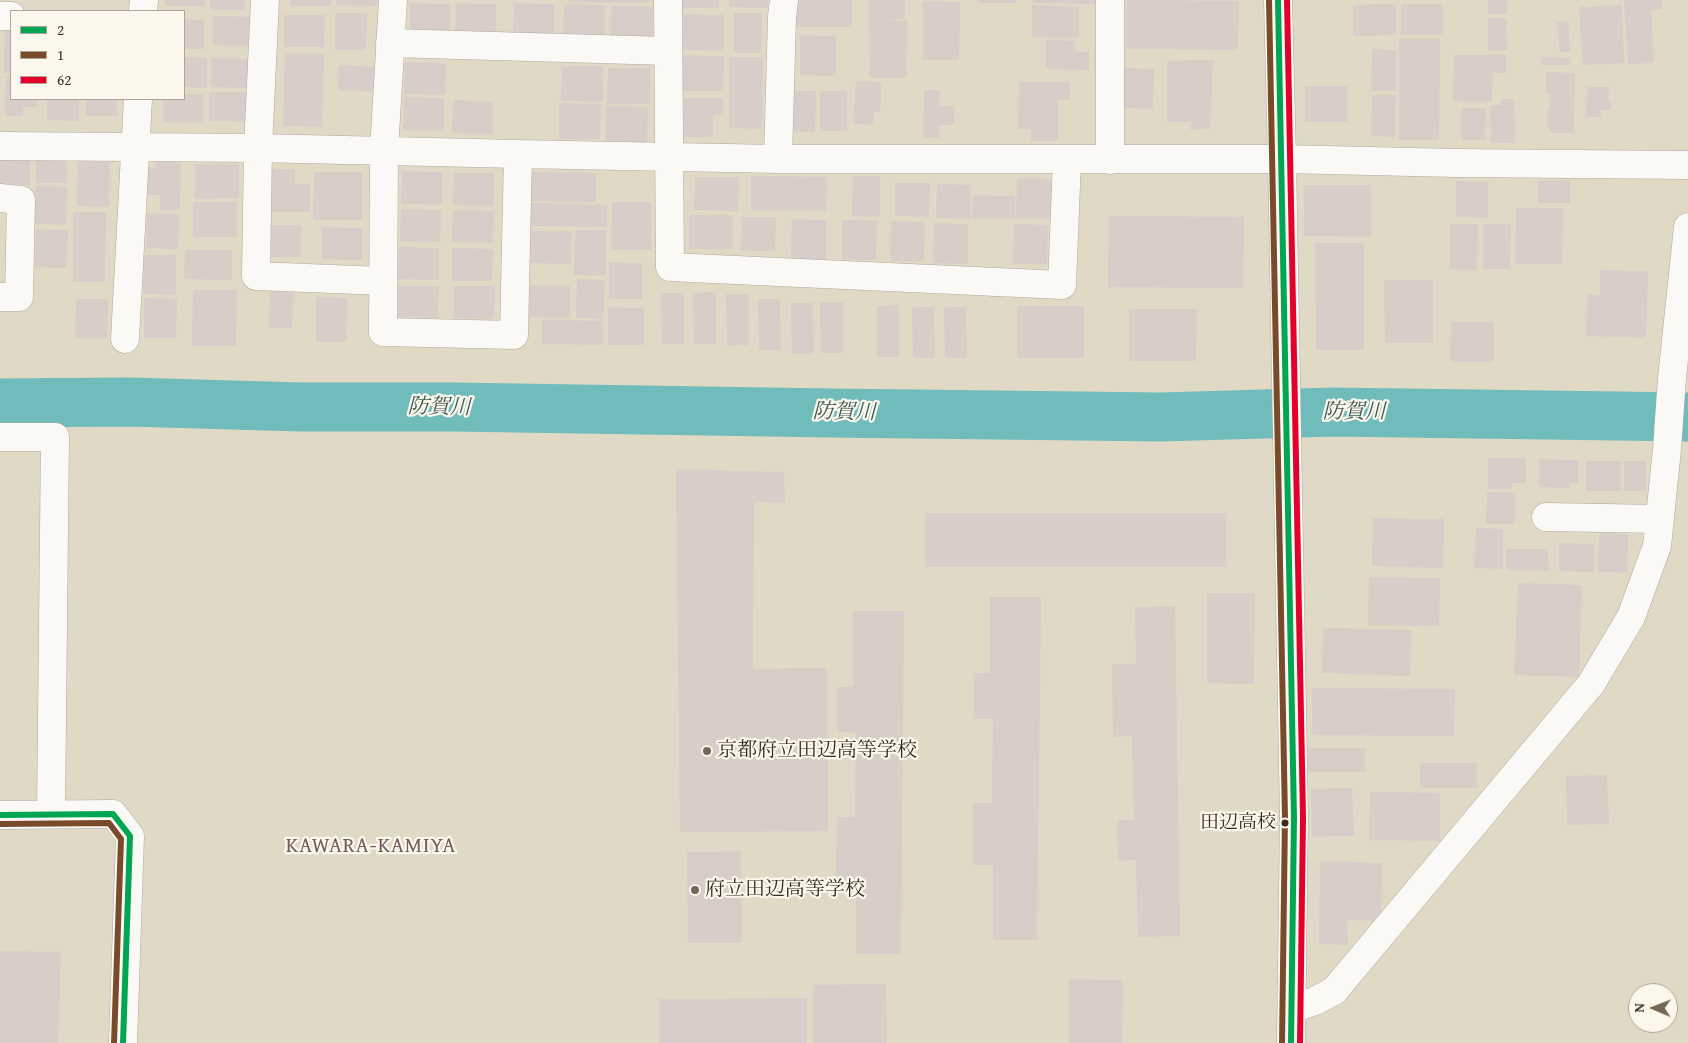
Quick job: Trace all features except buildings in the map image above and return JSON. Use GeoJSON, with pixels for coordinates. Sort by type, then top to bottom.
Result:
{"type":"FeatureCollection","features":[{"type":"Feature","properties":{"kind":"street"},"geometry":{"type":"LineString","coordinates":[[265,0],[258,148],[256,276],[383,281]]}},
{"type":"Feature","properties":{"kind":"street"},"geometry":{"type":"LineString","coordinates":[[393,0],[384,151],[383,332],[514,335],[518,154]]}},
{"type":"Feature","properties":{"kind":"street"},"geometry":{"type":"LineString","coordinates":[[668,0],[670,266],[1062,285],[1067,160]]}},
{"type":"Feature","properties":{"kind":"street"},"geometry":{"type":"LineString","coordinates":[[778,159],[784,0]]}},
{"type":"Feature","properties":{"kind":"street"},"geometry":{"type":"LineString","coordinates":[[1110,0],[1110,160]]}},
{"type":"Feature","properties":{"kind":"street"},"geometry":{"type":"LineString","coordinates":[[1278,0],[1294,816],[1291,1043]]}},
{"type":"Feature","properties":{"kind":"street"},"geometry":{"type":"LineString","coordinates":[[390,43],[668,51]]}},
{"type":"Feature","properties":{"kind":"street"},"geometry":{"type":"LineString","coordinates":[[125,338],[138,100]]}},
{"type":"Feature","properties":{"kind":"street"},"geometry":{"type":"LineString","coordinates":[[0,146],[258,148],[778,159],[1282,159],[1688,165]]}},
{"type":"Feature","properties":{"kind":"street"},"geometry":{"type":"LineString","coordinates":[[0,198],[21,200],[19,297],[0,297]]}},
{"type":"Feature","properties":{"kind":"street"},"geometry":{"type":"LineString","coordinates":[[1292,1009],[1316,1001],[1334,991],[1591,684],[1631,617],[1657,546],[1672,378],[1688,234]]}},
{"type":"Feature","properties":{"kind":"street"},"geometry":{"type":"LineString","coordinates":[[0,437],[55,437],[51,814]]}},
{"type":"Feature","properties":{"kind":"street"},"geometry":{"type":"LineString","coordinates":[[1546,518],[1660,519]]}},
{"type":"Feature","properties":{"kind":"street"},"geometry":{"type":"LineString","coordinates":[[0,815],[113,814],[130,836],[123,1043]]}},
{"type":"Feature","properties":{"kind":"waterway","name":"防賀川"},"geometry":{"type":"LineString","coordinates":[[0,403],[130,402],[301,407],[454,407],[1161,417],[1333,412],[1688,417]]}},
{"type":"Feature","properties":{"kind":"transit line","name":"1"},"geometry":{"type":"LineString","coordinates":[[1269,0],[1285,817],[1282,1043]]}},
{"type":"Feature","properties":{"kind":"transit line","name":"2"},"geometry":{"type":"LineString","coordinates":[[1278,0],[1294,817],[1291,1043]]}},
{"type":"Feature","properties":{"kind":"transit line","name":"62"},"geometry":{"type":"LineString","coordinates":[[1287,0],[1303,817],[1300,1043]]}},
{"type":"Feature","properties":{"kind":"transit line","name":"2"},"geometry":{"type":"LineString","coordinates":[[0,815],[113,814],[130,836],[123,1043]]}},
{"type":"Feature","properties":{"kind":"transit line","name":"1"},"geometry":{"type":"LineString","coordinates":[[0,824],[109,823],[121,839],[114,1043]]}},
{"type":"Feature","properties":{"kind":"place","name":"京都府立田辺高等学校"},"geometry":{"type":"Point","coordinates":[707,751]}},
{"type":"Feature","properties":{"kind":"place","name":"田辺高校"},"geometry":{"type":"Point","coordinates":[1285,823]}},
{"type":"Feature","properties":{"kind":"place","name":"府立田辺高等学校"},"geometry":{"type":"Point","coordinates":[695,890]}},
{"type":"Feature","properties":{"kind":"district","name":"KAWARA-KAMIYA"},"geometry":{"type":"Point","coordinates":[371,847]}}]}
